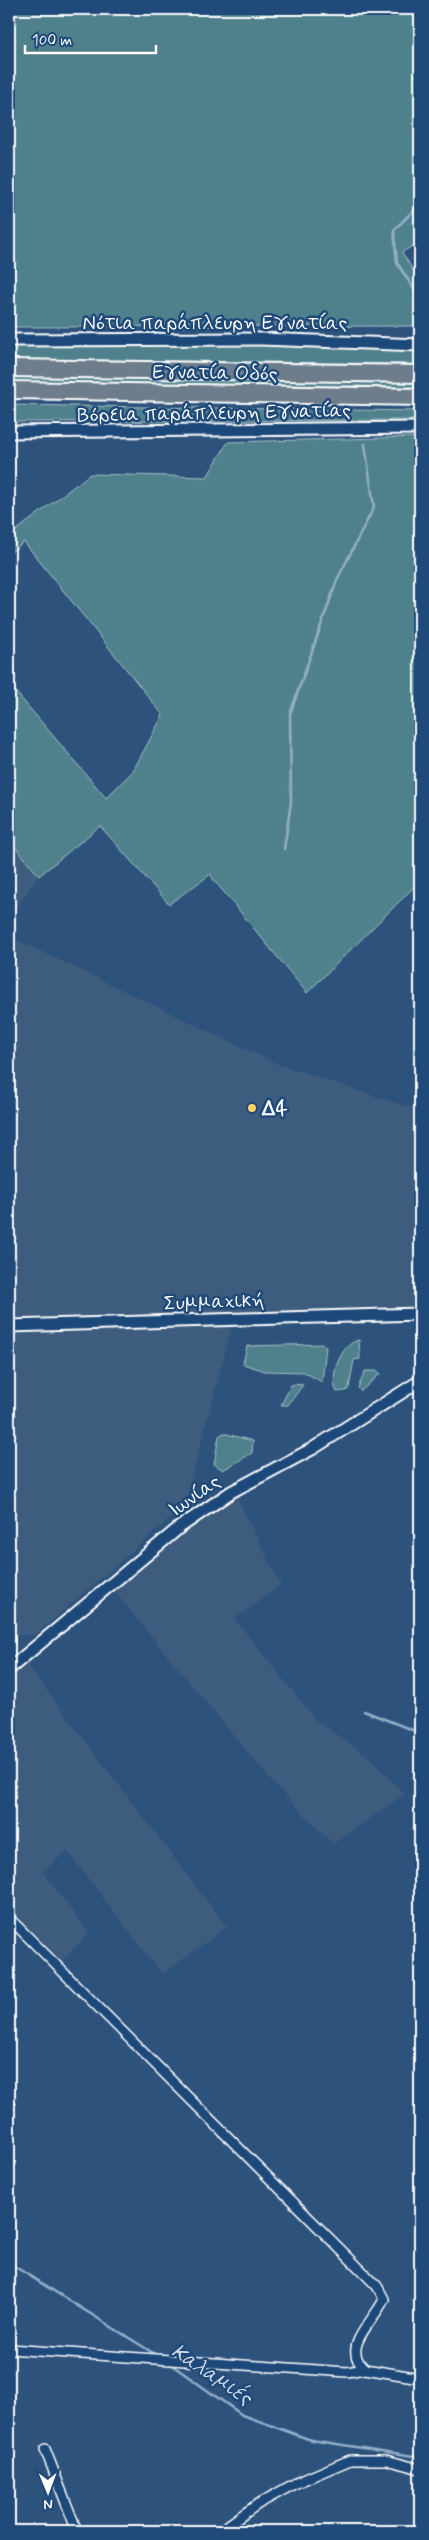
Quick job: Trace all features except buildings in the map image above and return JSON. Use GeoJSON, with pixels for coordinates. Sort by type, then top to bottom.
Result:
{"type":"FeatureCollection","features":[{"type":"Feature","properties":{"kind":"highway","name":"Εγνατία Οδός"},"geometry":{"type":"LineString","coordinates":[[9,368],[420,374]]}},
{"type":"Feature","properties":{"kind":"highway","name":"Εγνατία Οδός"},"geometry":{"type":"LineString","coordinates":[[9,390],[420,397]]}},
{"type":"Feature","properties":{"kind":"street","name":"Νότια παράπλευρη Εγνατίας"},"geometry":{"type":"LineString","coordinates":[[9,340],[261,339],[420,345]]}},
{"type":"Feature","properties":{"kind":"street","name":"Βόρεια παράπλευρη Εγνατίας"},"geometry":{"type":"LineString","coordinates":[[9,432],[420,428]]}},
{"type":"Feature","properties":{"kind":"street","name":"Συμμαχική"},"geometry":{"type":"LineString","coordinates":[[9,1326],[420,1314]]}},
{"type":"Feature","properties":{"kind":"street","name":"Ιωνίας"},"geometry":{"type":"LineString","coordinates":[[9,1669],[180,1527],[231,1492],[342,1431],[420,1381]]}},
{"type":"Feature","properties":{"kind":"street"},"geometry":{"type":"LineString","coordinates":[[9,1918],[377,2286],[384,2299],[355,2348],[359,2364],[365,2369]]}},
{"type":"Feature","properties":{"kind":"street"},"geometry":{"type":"LineString","coordinates":[[9,2349],[346,2372],[365,2369],[420,2378]]}},
{"type":"Feature","properties":{"kind":"street"},"geometry":{"type":"LineString","coordinates":[[45,2449],[77,2531]]}},
{"type":"Feature","properties":{"kind":"street"},"geometry":{"type":"LineString","coordinates":[[220,2531],[258,2504],[294,2484],[350,2460],[386,2460],[420,2469]]}},
{"type":"Feature","properties":{"kind":"shaded area"},"geometry":{"type":"Polygon","coordinates":[[[9,839],[39,876],[9,919],[9,839]]]}},
{"type":"Feature","properties":{"kind":"shaded area"},"geometry":{"type":"Polygon","coordinates":[[[9,936],[278,1064],[408,1107],[420,1109],[420,1310],[9,1318],[9,936]]]}},
{"type":"Feature","properties":{"kind":"shaded area"},"geometry":{"type":"Polygon","coordinates":[[[233,1323],[183,1511],[171,1518],[35,1635],[9,1635],[9,1334],[233,1323]]]}},
{"type":"Feature","properties":{"kind":"shaded area"},"geometry":{"type":"Polygon","coordinates":[[[235,1493],[281,1585],[235,1619],[317,1721],[369,1757],[405,1794],[333,1844],[272,1782],[113,1590],[173,1539],[235,1493]]]}},
{"type":"Feature","properties":{"kind":"shaded area"},"geometry":{"type":"Polygon","coordinates":[[[27,1664],[227,1927],[162,1975],[67,1851],[43,1872],[89,1933],[61,1962],[9,1910],[9,1678],[27,1664]]]}},
{"type":"Feature","properties":{"kind":"green space"},"geometry":{"type":"Polygon","coordinates":[[[9,9],[420,9],[420,242],[402,252],[420,282],[420,326],[9,327],[9,9]]]}},
{"type":"Feature","properties":{"kind":"green space"},"geometry":{"type":"Polygon","coordinates":[[[9,343],[363,345],[420,348],[420,364],[9,359],[9,343]]]}},
{"type":"Feature","properties":{"kind":"green space"},"geometry":{"type":"Polygon","coordinates":[[[9,376],[420,382],[420,387],[9,381],[9,376]]]}},
{"type":"Feature","properties":{"kind":"green space"},"geometry":{"type":"Polygon","coordinates":[[[9,405],[420,411],[420,420],[9,422],[9,405]]]}},
{"type":"Feature","properties":{"kind":"green space"},"geometry":{"type":"Polygon","coordinates":[[[420,437],[420,881],[307,993],[213,879],[211,874],[169,904],[100,826],[39,876],[9,839],[9,684],[106,798],[133,771],[163,715],[24,542],[9,554],[9,536],[90,474],[207,477],[228,442],[420,437]]]}},
{"type":"Feature","properties":{"kind":"green space"},"geometry":{"type":"Polygon","coordinates":[[[359,1340],[360,1359],[354,1360],[349,1388],[346,1391],[337,1392],[334,1378],[338,1362],[347,1347],[359,1340]]]}},
{"type":"Feature","properties":{"kind":"green space"},"geometry":{"type":"Polygon","coordinates":[[[323,1344],[326,1347],[322,1382],[304,1372],[265,1371],[243,1364],[247,1346],[323,1344]]]}},
{"type":"Feature","properties":{"kind":"green space"},"geometry":{"type":"Polygon","coordinates":[[[365,1371],[378,1371],[380,1374],[361,1391],[358,1388],[365,1371]]]}},
{"type":"Feature","properties":{"kind":"green space"},"geometry":{"type":"Polygon","coordinates":[[[291,1385],[303,1385],[288,1405],[281,1405],[291,1385]]]}},
{"type":"Feature","properties":{"kind":"green space"},"geometry":{"type":"Polygon","coordinates":[[[223,1433],[253,1441],[252,1453],[223,1470],[214,1464],[219,1436],[223,1433]]]}},
{"type":"Feature","properties":{"kind":"waterway"},"geometry":{"type":"LineString","coordinates":[[9,52],[9,73]]}},
{"type":"Feature","properties":{"kind":"waterway"},"geometry":{"type":"LineString","coordinates":[[420,204],[394,230],[397,263],[420,298]]}},
{"type":"Feature","properties":{"kind":"waterway"},"geometry":{"type":"LineString","coordinates":[[284,849],[291,802],[290,714],[337,580],[374,507],[365,444]]}},
{"type":"Feature","properties":{"kind":"waterway","name":"Καλαμιές"},"geometry":{"type":"LineString","coordinates":[[364,1711],[420,1733]]}},
{"type":"Feature","properties":{"kind":"waterway","name":"Καλαμιές"},"geometry":{"type":"LineString","coordinates":[[9,2263],[158,2356]]}},
{"type":"Feature","properties":{"kind":"waterway","name":"Καλαμιές"},"geometry":{"type":"LineString","coordinates":[[169,2363],[242,2415],[311,2440],[420,2457]]}},
{"type":"Feature","properties":{"kind":"place","name":"Δ4"},"geometry":{"type":"Point","coordinates":[252,1108]}}]}
